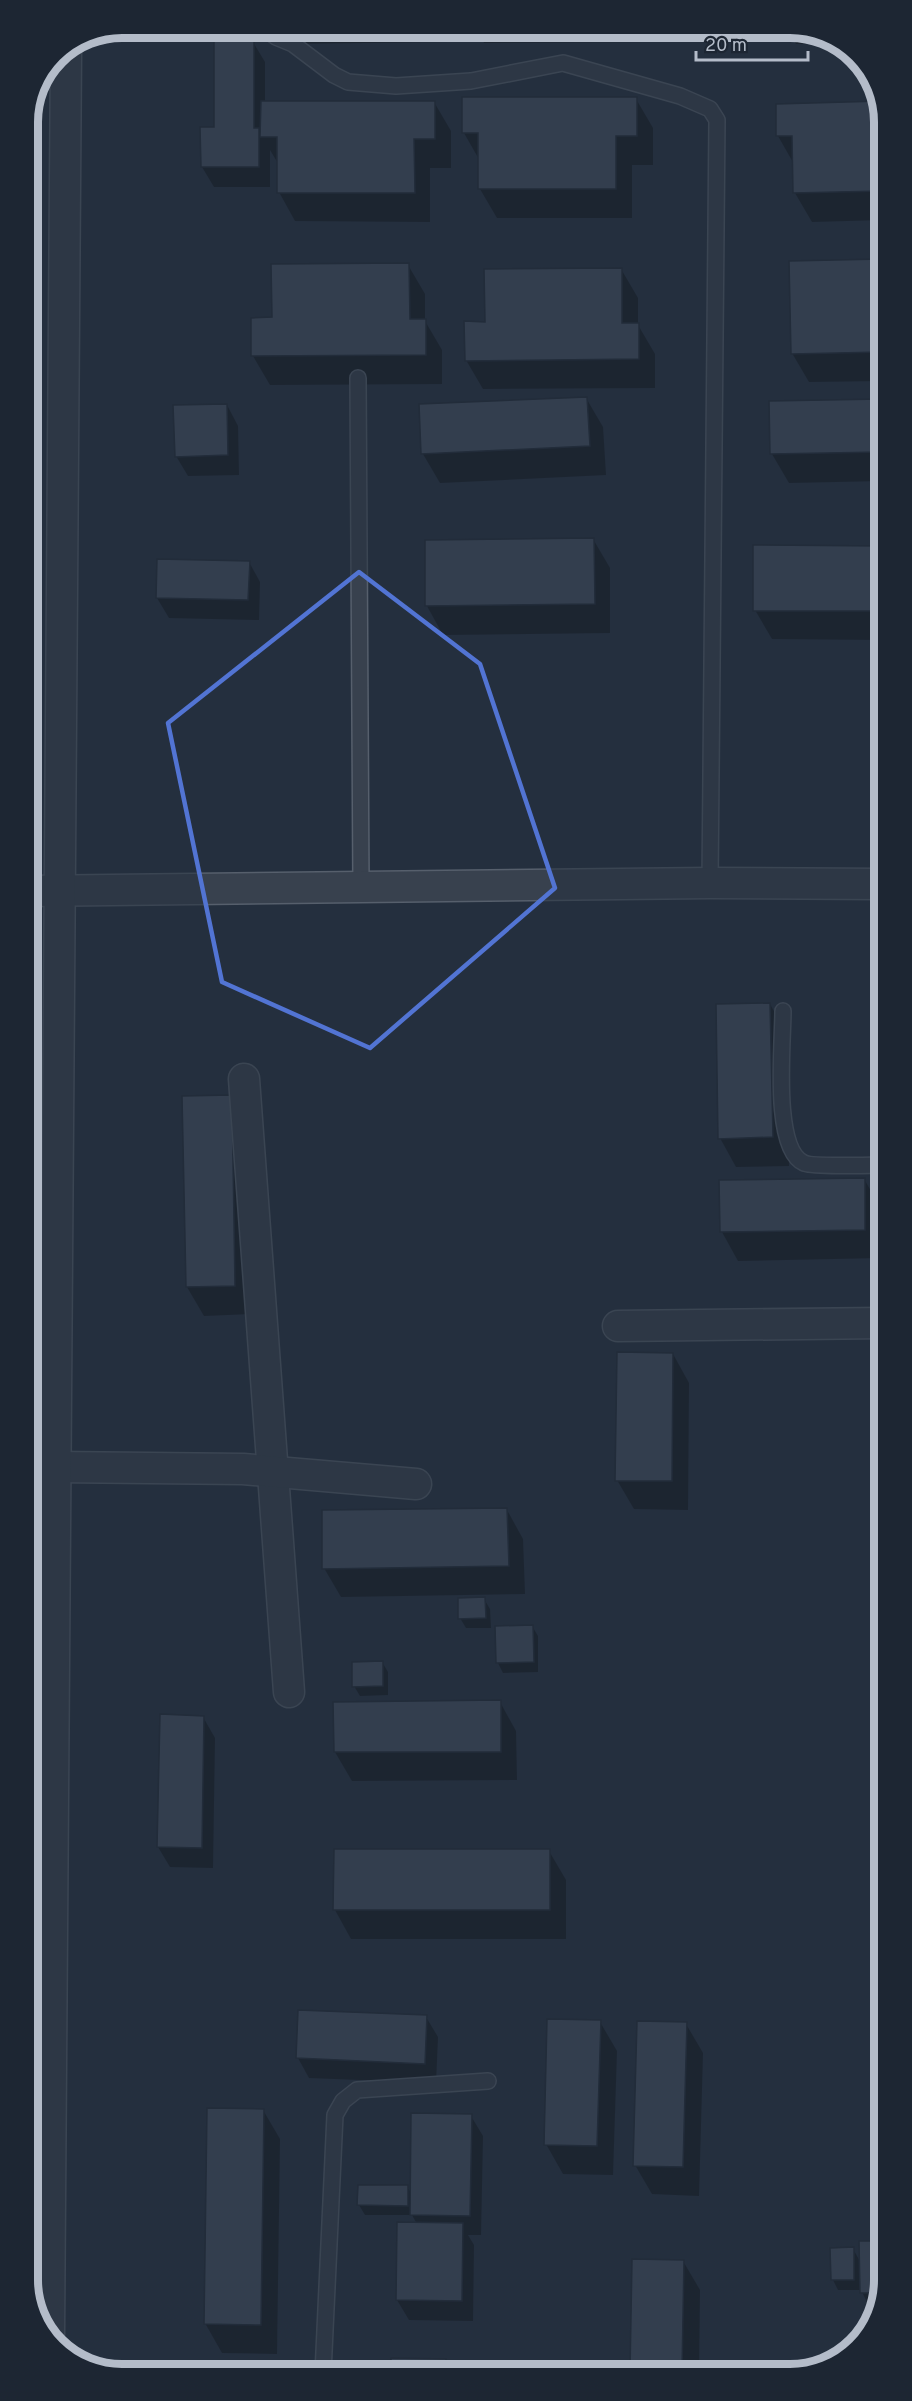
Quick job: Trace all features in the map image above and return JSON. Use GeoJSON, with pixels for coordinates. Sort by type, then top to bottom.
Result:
{"type":"FeatureCollection","features":[{"type":"Feature","properties":{"kind":"street"},"geometry":{"type":"LineString","coordinates":[[49,2322],[66,58]]}},
{"type":"Feature","properties":{"kind":"street"},"geometry":{"type":"LineString","coordinates":[[38,891],[710,883],[874,884]]}},
{"type":"Feature","properties":{"kind":"street"},"geometry":{"type":"LineString","coordinates":[[244,1079],[289,1692]]}},
{"type":"Feature","properties":{"kind":"street"},"geometry":{"type":"LineString","coordinates":[[618,1326],[874,1323]]}},
{"type":"Feature","properties":{"kind":"street"},"geometry":{"type":"LineString","coordinates":[[55,1467],[243,1469],[416,1484]]}},
{"type":"Feature","properties":{"kind":"lane"},"geometry":{"type":"LineString","coordinates":[[278,38],[292,44],[334,75],[348,82],[396,86],[471,81],[563,63],[680,96],[710,109],[717,120],[710,883]]}},
{"type":"Feature","properties":{"kind":"lane"},"geometry":{"type":"LineString","coordinates":[[358,378],[361,887]]}},
{"type":"Feature","properties":{"kind":"lane"},"geometry":{"type":"LineString","coordinates":[[783,1011],[782,1109],[785,1137],[790,1152],[805,1163],[874,1165]]}},
{"type":"Feature","properties":{"kind":"lane"},"geometry":{"type":"LineString","coordinates":[[323,2363],[335,2115],[343,2101],[357,2090],[488,2081]]}},
{"type":"Feature","properties":{"kind":"highlighted area"},"geometry":{"type":"Polygon","coordinates":[[[359,572],[480,664],[555,888],[370,1048],[222,982],[168,723],[359,572]]]}},
{"type":"Feature","properties":{"kind":"building"},"geometry":{"type":"Polygon","coordinates":[[[214,41],[254,41],[254,128],[259,128],[259,167],[201,167],[200,127],[214,127],[214,41]]]}},
{"type":"Feature","properties":{"kind":"building"},"geometry":{"type":"Polygon","coordinates":[[[462,97],[637,97],[637,136],[616,136],[616,189],[478,189],[478,133],[462,133],[462,97]]]}},
{"type":"Feature","properties":{"kind":"building"},"geometry":{"type":"Polygon","coordinates":[[[261,101],[435,101],[435,139],[414,139],[415,193],[277,193],[277,137],[260,137],[261,101]]]}},
{"type":"Feature","properties":{"kind":"building"},"geometry":{"type":"Polygon","coordinates":[[[872,101],[874,191],[793,193],[792,136],[776,136],[776,104],[872,101]]]}},
{"type":"Feature","properties":{"kind":"building"},"geometry":{"type":"Polygon","coordinates":[[[874,259],[874,352],[791,354],[789,261],[874,259]]]}},
{"type":"Feature","properties":{"kind":"building"},"geometry":{"type":"Polygon","coordinates":[[[409,263],[410,319],[426,319],[426,355],[251,356],[251,318],[272,317],[271,264],[409,263]]]}},
{"type":"Feature","properties":{"kind":"building"},"geometry":{"type":"Polygon","coordinates":[[[622,268],[622,323],[639,323],[639,359],[465,361],[464,321],[485,322],[484,269],[622,268]]]}},
{"type":"Feature","properties":{"kind":"building"},"geometry":{"type":"Polygon","coordinates":[[[587,397],[590,446],[421,454],[419,404],[587,397]]]}},
{"type":"Feature","properties":{"kind":"building"},"geometry":{"type":"Polygon","coordinates":[[[874,399],[874,452],[770,454],[769,401],[874,399]]]}},
{"type":"Feature","properties":{"kind":"building"},"geometry":{"type":"Polygon","coordinates":[[[227,404],[228,455],[175,457],[173,405],[227,404]]]}},
{"type":"Feature","properties":{"kind":"building"},"geometry":{"type":"Polygon","coordinates":[[[594,538],[595,604],[425,606],[425,540],[594,538]]]}},
{"type":"Feature","properties":{"kind":"building"},"geometry":{"type":"Polygon","coordinates":[[[753,545],[874,546],[874,611],[753,611],[753,545]]]}},
{"type":"Feature","properties":{"kind":"building"},"geometry":{"type":"Polygon","coordinates":[[[157,559],[250,561],[248,600],[156,598],[157,559]]]}},
{"type":"Feature","properties":{"kind":"building"},"geometry":{"type":"Polygon","coordinates":[[[770,1003],[773,1137],[718,1139],[716,1004],[770,1003]]]}},
{"type":"Feature","properties":{"kind":"building"},"geometry":{"type":"Polygon","coordinates":[[[232,1095],[235,1286],[186,1287],[182,1096],[232,1095]]]}},
{"type":"Feature","properties":{"kind":"building"},"geometry":{"type":"Polygon","coordinates":[[[865,1178],[865,1230],[720,1232],[719,1180],[865,1178]]]}},
{"type":"Feature","properties":{"kind":"building"},"geometry":{"type":"Polygon","coordinates":[[[617,1352],[673,1353],[672,1481],[615,1481],[617,1352]]]}},
{"type":"Feature","properties":{"kind":"building"},"geometry":{"type":"Polygon","coordinates":[[[507,1508],[509,1566],[322,1569],[322,1510],[507,1508]]]}},
{"type":"Feature","properties":{"kind":"building"},"geometry":{"type":"Polygon","coordinates":[[[485,1597],[486,1618],[458,1619],[458,1598],[485,1597]]]}},
{"type":"Feature","properties":{"kind":"building"},"geometry":{"type":"Polygon","coordinates":[[[533,1625],[534,1662],[496,1663],[495,1626],[533,1625]]]}},
{"type":"Feature","properties":{"kind":"building"},"geometry":{"type":"Polygon","coordinates":[[[383,1661],[383,1686],[352,1687],[352,1662],[383,1661]]]}},
{"type":"Feature","properties":{"kind":"building"},"geometry":{"type":"Polygon","coordinates":[[[501,1700],[501,1752],[334,1752],[333,1702],[501,1700]]]}},
{"type":"Feature","properties":{"kind":"building"},"geometry":{"type":"Polygon","coordinates":[[[160,1714],[204,1716],[202,1848],[157,1847],[160,1714]]]}},
{"type":"Feature","properties":{"kind":"building"},"geometry":{"type":"Polygon","coordinates":[[[334,1849],[550,1849],[550,1910],[333,1910],[334,1849]]]}},
{"type":"Feature","properties":{"kind":"building"},"geometry":{"type":"Polygon","coordinates":[[[298,2010],[427,2015],[425,2064],[296,2058],[298,2010]]]}},
{"type":"Feature","properties":{"kind":"building"},"geometry":{"type":"Polygon","coordinates":[[[547,2019],[601,2020],[597,2146],[544,2145],[547,2019]]]}},
{"type":"Feature","properties":{"kind":"building"},"geometry":{"type":"Polygon","coordinates":[[[637,2021],[687,2022],[683,2167],[633,2166],[637,2021]]]}},
{"type":"Feature","properties":{"kind":"building"},"geometry":{"type":"Polygon","coordinates":[[[207,2108],[264,2109],[261,2325],[204,2324],[207,2108]]]}},
{"type":"Feature","properties":{"kind":"building"},"geometry":{"type":"Polygon","coordinates":[[[411,2113],[472,2114],[470,2216],[410,2215],[411,2113]]]}},
{"type":"Feature","properties":{"kind":"building"},"geometry":{"type":"Polygon","coordinates":[[[358,2185],[408,2185],[408,2206],[357,2205],[358,2185]]]}},
{"type":"Feature","properties":{"kind":"building"},"geometry":{"type":"Polygon","coordinates":[[[397,2222],[463,2223],[462,2301],[396,2300],[397,2222]]]}},
{"type":"Feature","properties":{"kind":"building"},"geometry":{"type":"Polygon","coordinates":[[[859,2241],[874,2241],[874,2293],[860,2293],[859,2241]]]}},
{"type":"Feature","properties":{"kind":"building"},"geometry":{"type":"Polygon","coordinates":[[[854,2247],[854,2280],[831,2280],[830,2248],[854,2247]]]}},
{"type":"Feature","properties":{"kind":"building"},"geometry":{"type":"Polygon","coordinates":[[[632,2259],[684,2260],[682,2364],[630,2364],[632,2259]]]}},
{"type":"Feature","properties":{"kind":"building"},"geometry":{"type":"Polygon","coordinates":[[[391,2358],[446,2359],[446,2363],[391,2363],[391,2358]]]}}]}
